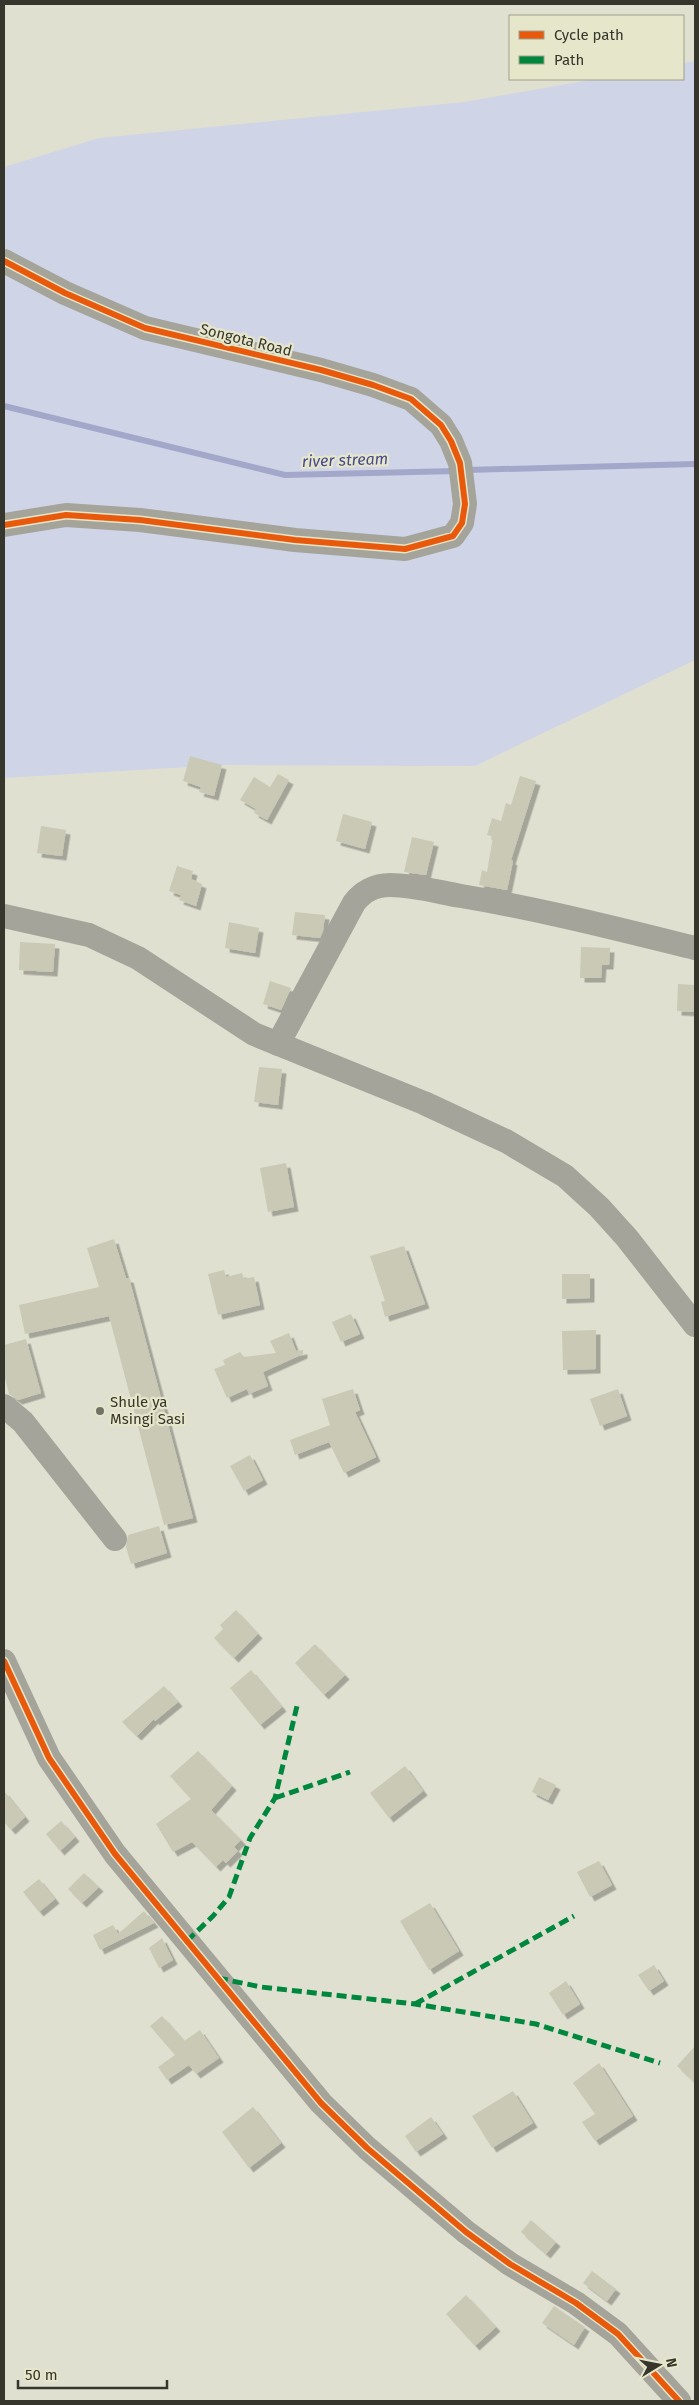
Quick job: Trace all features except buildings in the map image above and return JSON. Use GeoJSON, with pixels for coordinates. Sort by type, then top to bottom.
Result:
{"type":"FeatureCollection","features":[{"type":"Feature","properties":{"kind":"street","name":"Songota Road"},"geometry":{"type":"LineString","coordinates":[[4,261],[65,293],[145,328],[321,370],[373,385],[411,399],[441,425],[452,441],[462,471],[465,504],[462,524],[453,536],[405,549],[295,540],[140,520],[66,515],[4,525]]}},
{"type":"Feature","properties":{"kind":"street"},"geometry":{"type":"LineString","coordinates":[[278,1044],[354,903],[364,893],[380,886],[412,887],[492,901],[695,948]]}},
{"type":"Feature","properties":{"kind":"street"},"geometry":{"type":"LineString","coordinates":[[4,916],[89,935],[138,958],[254,1034],[424,1103],[506,1140],[565,1176],[599,1207],[627,1238],[695,1325]]}},
{"type":"Feature","properties":{"kind":"street"},"geometry":{"type":"LineString","coordinates":[[4,1406],[23,1422],[115,1539]]}},
{"type":"Feature","properties":{"kind":"street"},"geometry":{"type":"LineString","coordinates":[[4,1661],[49,1758],[115,1854],[321,2103],[367,2148],[466,2232],[510,2264],[576,2303],[618,2334],[679,2401]]}},
{"type":"Feature","properties":{"kind":"shaded area"},"geometry":{"type":"Polygon","coordinates":[[[695,61],[695,660],[475,766],[222,765],[4,778],[4,167],[99,138],[464,102],[590,80],[684,80],[684,63],[695,61]]]}},
{"type":"Feature","properties":{"kind":"waterway","name":"river stream"},"geometry":{"type":"LineString","coordinates":[[4,406],[285,475],[457,471]]}},
{"type":"Feature","properties":{"kind":"waterway","name":"river stream"},"geometry":{"type":"LineString","coordinates":[[467,470],[695,464]]}},
{"type":"Feature","properties":{"kind":"marked path"},"geometry":{"type":"LineString","coordinates":[[187,1941],[213,1916],[229,1897],[250,1838],[275,1798],[297,1706]]}},
{"type":"Feature","properties":{"kind":"marked path"},"geometry":{"type":"LineString","coordinates":[[275,1798],[350,1772]]}},
{"type":"Feature","properties":{"kind":"marked path"},"geometry":{"type":"LineString","coordinates":[[415,2004],[574,1916]]}},
{"type":"Feature","properties":{"kind":"marked path"},"geometry":{"type":"LineString","coordinates":[[218,1978],[261,1987],[415,2004],[536,2024],[660,2063]]}},
{"type":"Feature","properties":{"kind":"cycle path"},"geometry":{"type":"LineString","coordinates":[[4,261],[65,293],[145,328],[321,370],[373,385],[411,399],[441,425],[451,441],[460,463],[465,504],[462,523],[453,536],[405,549],[295,540],[140,520],[66,515],[4,525]]}},
{"type":"Feature","properties":{"kind":"cycle path"},"geometry":{"type":"LineString","coordinates":[[4,1661],[49,1758],[115,1854],[321,2103],[367,2148],[466,2232],[510,2264],[576,2303],[618,2334],[679,2401]]}},
{"type":"Feature","properties":{"kind":"place","name":"Shule ya Msingi Sasi"},"geometry":{"type":"Point","coordinates":[100,1411]}}]}
